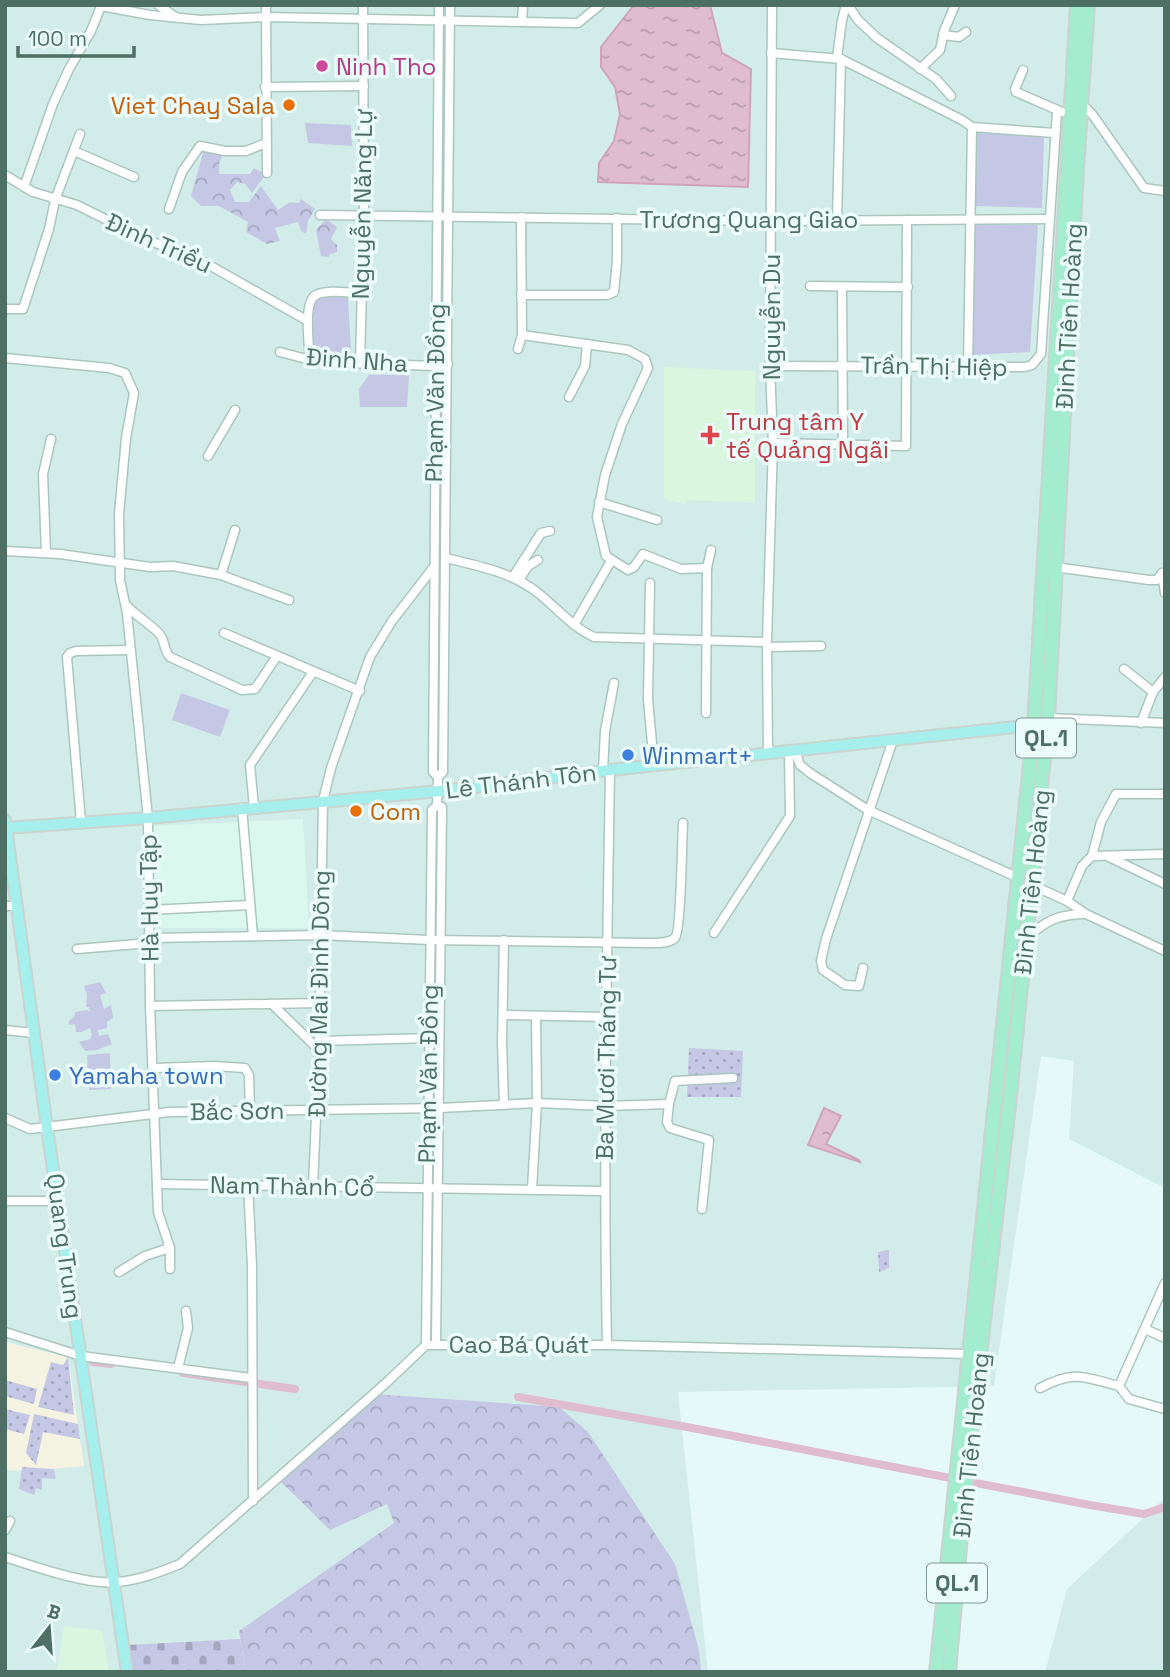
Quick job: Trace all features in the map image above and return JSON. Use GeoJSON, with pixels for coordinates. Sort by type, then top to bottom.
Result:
{"type":"FeatureCollection","features":[{"type":"Feature","properties":{"kind":"highway","name":"Đinh Tiên Hoàng"},"geometry":{"type":"LineString","coordinates":[[962,1467],[1003,1096],[1019,878],[1034,725],[1063,113],[1077,5]]}},
{"type":"Feature","properties":{"kind":"highway","name":"Đinh Tiên Hoàng"},"geometry":{"type":"LineString","coordinates":[[949,1672],[968,1354],[1027,938],[1048,718],[1088,5]]}},
{"type":"Feature","properties":{"kind":"highway"},"geometry":{"type":"LineString","coordinates":[[1034,725],[1048,718]]}},
{"type":"Feature","properties":{"kind":"highway","name":"Đinh Tiên Hoàng"},"geometry":{"type":"LineString","coordinates":[[936,1672],[960,1494]]}},
{"type":"Feature","properties":{"kind":"main road","name":"Lê Thánh Tôn"},"geometry":{"type":"LineString","coordinates":[[6,826],[148,818],[438,790],[1034,725]]}},
{"type":"Feature","properties":{"kind":"main road","name":"Quang Trung"},"geometry":{"type":"LineString","coordinates":[[6,826],[11,906],[34,1033],[127,1672]]}},
{"type":"Feature","properties":{"kind":"street"},"geometry":{"type":"LineString","coordinates":[[24,187],[53,104],[69,69],[91,32],[99,7],[103,5],[178,18],[450,19],[578,23],[600,5]]}},
{"type":"Feature","properties":{"kind":"street"},"geometry":{"type":"LineString","coordinates":[[159,5],[178,18]]}},
{"type":"Feature","properties":{"kind":"street"},"geometry":{"type":"LineString","coordinates":[[266,5],[267,173]]}},
{"type":"Feature","properties":{"kind":"street","name":"Nguyễn Năng Lự"},"geometry":{"type":"LineString","coordinates":[[360,362],[364,216],[363,5]]}},
{"type":"Feature","properties":{"kind":"street","name":"Phạm Văn Đồng"},"geometry":{"type":"LineString","coordinates":[[438,777],[433,772],[432,654],[439,5]]}},
{"type":"Feature","properties":{"kind":"street","name":"Phạm Văn Đồng"},"geometry":{"type":"LineString","coordinates":[[426,1345],[432,810],[437,805],[438,777],[443,772],[450,5]]}},
{"type":"Feature","properties":{"kind":"street"},"geometry":{"type":"LineString","coordinates":[[523,5],[523,22]]}},
{"type":"Feature","properties":{"kind":"street","name":"Nguyễn Du"},"geometry":{"type":"LineString","coordinates":[[768,754],[767,645],[773,443],[770,366],[772,5]]}},
{"type":"Feature","properties":{"kind":"street"},"geometry":{"type":"LineString","coordinates":[[837,220],[839,59],[842,20],[847,5]]}},
{"type":"Feature","properties":{"kind":"street"},"geometry":{"type":"LineString","coordinates":[[847,5],[877,38],[936,79],[951,96]]}},
{"type":"Feature","properties":{"kind":"street"},"geometry":{"type":"LineString","coordinates":[[920,69],[937,54],[956,5]]}},
{"type":"Feature","properties":{"kind":"street"},"geometry":{"type":"LineString","coordinates":[[943,35],[959,37],[966,32]]}},
{"type":"Feature","properties":{"kind":"street"},"geometry":{"type":"LineString","coordinates":[[771,53],[839,59],[972,127],[1054,133]]}},
{"type":"Feature","properties":{"kind":"street"},"geometry":{"type":"LineString","coordinates":[[1023,70],[1016,92],[1063,113],[1054,133],[1049,219]]}},
{"type":"Feature","properties":{"kind":"street"},"geometry":{"type":"LineString","coordinates":[[265,87],[364,86]]}},
{"type":"Feature","properties":{"kind":"street"},"geometry":{"type":"LineString","coordinates":[[1081,103],[1092,114],[1144,188],[1165,191]]}},
{"type":"Feature","properties":{"kind":"street"},"geometry":{"type":"LineString","coordinates":[[968,366],[972,127]]}},
{"type":"Feature","properties":{"kind":"street"},"geometry":{"type":"LineString","coordinates":[[5,309],[23,310],[49,229],[55,200],[80,134]]}},
{"type":"Feature","properties":{"kind":"street"},"geometry":{"type":"LineString","coordinates":[[169,209],[182,172],[200,146],[225,151],[246,151],[266,143]]}},
{"type":"Feature","properties":{"kind":"street"},"geometry":{"type":"LineString","coordinates":[[74,151],[134,177]]}},
{"type":"Feature","properties":{"kind":"street","name":"Đinh Triều"},"geometry":{"type":"LineString","coordinates":[[5,175],[24,187],[55,200],[76,205],[147,240],[195,257],[308,321]]}},
{"type":"Feature","properties":{"kind":"street"},"geometry":{"type":"LineString","coordinates":[[320,215],[438,218]]}},
{"type":"Feature","properties":{"kind":"street"},"geometry":{"type":"LineString","coordinates":[[518,349],[522,335],[521,217]]}},
{"type":"Feature","properties":{"kind":"street","name":"Trương Quang Giao"},"geometry":{"type":"LineString","coordinates":[[438,218],[772,221],[1049,219]]}},
{"type":"Feature","properties":{"kind":"street"},"geometry":{"type":"LineString","coordinates":[[522,295],[607,295],[614,292],[617,218]]}},
{"type":"Feature","properties":{"kind":"street","name":"Trần Thị Hiệp"},"geometry":{"type":"LineString","coordinates":[[770,366],[1026,367],[1038,361],[1041,354],[1049,219]]}},
{"type":"Feature","properties":{"kind":"street"},"geometry":{"type":"LineString","coordinates":[[773,443],[906,446],[907,220]]}},
{"type":"Feature","properties":{"kind":"street"},"geometry":{"type":"LineString","coordinates":[[810,286],[908,287]]}},
{"type":"Feature","properties":{"kind":"street"},"geometry":{"type":"LineString","coordinates":[[842,287],[843,444]]}},
{"type":"Feature","properties":{"kind":"street"},"geometry":{"type":"LineString","coordinates":[[310,359],[308,321],[311,299],[316,295],[361,293]]}},
{"type":"Feature","properties":{"kind":"street"},"geometry":{"type":"LineString","coordinates":[[522,335],[637,353],[645,359],[648,368],[622,424],[599,502],[597,517],[602,533],[603,551],[621,568],[631,569],[643,554],[681,569],[707,568]]}},
{"type":"Feature","properties":{"kind":"street"},"geometry":{"type":"LineString","coordinates":[[569,397],[585,366],[587,344]]}},
{"type":"Feature","properties":{"kind":"street","name":"Đinh Nha"},"geometry":{"type":"LineString","coordinates":[[280,352],[318,362],[435,366],[448,363]]}},
{"type":"Feature","properties":{"kind":"street","name":"Hà Huy Tập"},"geometry":{"type":"LineString","coordinates":[[5,358],[109,368],[125,373],[134,393],[126,438],[119,514],[120,580],[127,613],[148,818],[150,1006],[158,1212],[169,1245],[170,1269]]}},
{"type":"Feature","properties":{"kind":"street"},"geometry":{"type":"LineString","coordinates":[[208,456],[235,410]]}},
{"type":"Feature","properties":{"kind":"street"},"geometry":{"type":"LineString","coordinates":[[46,553],[43,474],[51,439]]}},
{"type":"Feature","properties":{"kind":"street"},"geometry":{"type":"LineString","coordinates":[[599,502],[657,520]]}},
{"type":"Feature","properties":{"kind":"street"},"geometry":{"type":"LineString","coordinates":[[434,509],[446,510]]}},
{"type":"Feature","properties":{"kind":"street"},"geometry":{"type":"LineString","coordinates":[[221,575],[235,530]]}},
{"type":"Feature","properties":{"kind":"street"},"geometry":{"type":"LineString","coordinates":[[516,579],[541,533],[550,531]]}},
{"type":"Feature","properties":{"kind":"street"},"geometry":{"type":"LineString","coordinates":[[706,713],[707,568],[711,550]]}},
{"type":"Feature","properties":{"kind":"street"},"geometry":{"type":"LineString","coordinates":[[5,551],[46,553],[150,567],[173,566],[221,575],[289,600]]}},
{"type":"Feature","properties":{"kind":"street"},"geometry":{"type":"LineString","coordinates":[[446,558],[516,579],[538,592],[574,625],[594,637],[821,646]]}},
{"type":"Feature","properties":{"kind":"street"},"geometry":{"type":"LineString","coordinates":[[516,579],[538,560]]}},
{"type":"Feature","properties":{"kind":"street"},"geometry":{"type":"LineString","coordinates":[[574,625],[611,561]]}},
{"type":"Feature","properties":{"kind":"street"},"geometry":{"type":"LineString","coordinates":[[1055,567],[1149,580],[1157,580],[1163,569]]}},
{"type":"Feature","properties":{"kind":"street","name":"Đường Mai Đình Dõng"},"geometry":{"type":"LineString","coordinates":[[313,1186],[319,1046],[323,801],[331,768],[366,668],[380,641],[433,568]]}},
{"type":"Feature","properties":{"kind":"street"},"geometry":{"type":"LineString","coordinates":[[1163,569],[1165,593]]}},
{"type":"Feature","properties":{"kind":"street"},"geometry":{"type":"LineString","coordinates":[[650,583],[648,699],[653,766]]}},
{"type":"Feature","properties":{"kind":"street"},"geometry":{"type":"LineString","coordinates":[[125,604],[136,617],[160,634],[166,654],[170,657],[242,690],[255,689],[277,656]]}},
{"type":"Feature","properties":{"kind":"street"},"geometry":{"type":"LineString","coordinates":[[223,633],[360,691]]}},
{"type":"Feature","properties":{"kind":"street"},"geometry":{"type":"LineString","coordinates":[[80,822],[67,657],[76,651],[129,650]]}},
{"type":"Feature","properties":{"kind":"street"},"geometry":{"type":"LineString","coordinates":[[432,654],[444,654]]}},
{"type":"Feature","properties":{"kind":"street"},"geometry":{"type":"LineString","coordinates":[[1124,669],[1153,692]]}},
{"type":"Feature","properties":{"kind":"street"},"geometry":{"type":"LineString","coordinates":[[254,807],[250,765],[313,671]]}},
{"type":"Feature","properties":{"kind":"street"},"geometry":{"type":"LineString","coordinates":[[1141,723],[1153,692],[1165,677]]}},
{"type":"Feature","properties":{"kind":"street","name":"Ba Mươi Tháng Tư"},"geometry":{"type":"LineString","coordinates":[[607,1345],[604,1191],[607,1106],[605,731],[614,683]]}},
{"type":"Feature","properties":{"kind":"street"},"geometry":{"type":"LineString","coordinates":[[1048,718],[1165,723]]}},
{"type":"Feature","properties":{"kind":"street"},"geometry":{"type":"LineString","coordinates":[[863,968],[859,986],[849,987],[823,970],[821,961],[893,740]]}},
{"type":"Feature","properties":{"kind":"street"},"geometry":{"type":"LineString","coordinates":[[792,752],[800,765],[810,773],[868,810],[1019,878]]}},
{"type":"Feature","properties":{"kind":"street"},"geometry":{"type":"LineString","coordinates":[[714,933],[790,816],[792,752]]}},
{"type":"Feature","properties":{"kind":"street"},"geometry":{"type":"LineString","coordinates":[[1067,901],[1082,866],[1092,856],[1101,822],[1116,794],[1165,794]]}},
{"type":"Feature","properties":{"kind":"street","name":"Phạm Văn Đồng"},"geometry":{"type":"LineString","coordinates":[[436,1344],[442,939],[442,807],[437,805]]}},
{"type":"Feature","properties":{"kind":"street"},"geometry":{"type":"LineString","coordinates":[[242,808],[253,936]]}},
{"type":"Feature","properties":{"kind":"street"},"geometry":{"type":"LineString","coordinates":[[77,949],[150,940],[253,936],[320,935],[430,940],[672,940],[677,936],[680,918],[683,823]]}},
{"type":"Feature","properties":{"kind":"street"},"geometry":{"type":"LineString","coordinates":[[1092,856],[1165,854]]}},
{"type":"Feature","properties":{"kind":"street"},"geometry":{"type":"LineString","coordinates":[[1146,876],[1144,866],[1152,855]]}},
{"type":"Feature","properties":{"kind":"street"},"geometry":{"type":"LineString","coordinates":[[1106,856],[1165,884]]}},
{"type":"Feature","properties":{"kind":"street"},"geometry":{"type":"LineString","coordinates":[[1032,885],[1165,951]]}},
{"type":"Feature","properties":{"kind":"street"},"geometry":{"type":"LineString","coordinates":[[149,910],[250,905]]}},
{"type":"Feature","properties":{"kind":"street"},"geometry":{"type":"LineString","coordinates":[[1027,938],[1049,919],[1069,914],[1086,914]]}},
{"type":"Feature","properties":{"kind":"street"},"geometry":{"type":"LineString","coordinates":[[503,940],[504,1104]]}},
{"type":"Feature","properties":{"kind":"street"},"geometry":{"type":"LineString","coordinates":[[150,1006],[319,1003]]}},
{"type":"Feature","properties":{"kind":"street"},"geometry":{"type":"LineString","coordinates":[[272,1004],[319,1046],[440,1037]]}},
{"type":"Feature","properties":{"kind":"street"},"geometry":{"type":"LineString","coordinates":[[503,1016],[606,1017]]}},
{"type":"Feature","properties":{"kind":"street"},"geometry":{"type":"LineString","coordinates":[[532,1189],[537,1103],[536,1016]]}},
{"type":"Feature","properties":{"kind":"street"},"geometry":{"type":"LineString","coordinates":[[5,1030],[34,1033]]}},
{"type":"Feature","properties":{"kind":"street"},"geometry":{"type":"LineString","coordinates":[[154,1068],[245,1068],[249,1075],[250,1112]]}},
{"type":"Feature","properties":{"kind":"street"},"geometry":{"type":"LineString","coordinates":[[702,1209],[709,1140],[670,1128],[667,1122],[669,1104],[675,1081],[733,1078]]}},
{"type":"Feature","properties":{"kind":"street"},"geometry":{"type":"LineString","coordinates":[[440,1108],[537,1103],[607,1106],[669,1104]]}},
{"type":"Feature","properties":{"kind":"street","name":"Bắc Sơn"},"geometry":{"type":"LineString","coordinates":[[5,1118],[30,1129],[154,1114],[440,1108]]}},
{"type":"Feature","properties":{"kind":"street","name":"Nam Thành Cổ"},"geometry":{"type":"LineString","coordinates":[[157,1184],[439,1189]]}},
{"type":"Feature","properties":{"kind":"street"},"geometry":{"type":"LineString","coordinates":[[248,1184],[252,1266],[253,1501]]}},
{"type":"Feature","properties":{"kind":"street"},"geometry":{"type":"LineString","coordinates":[[439,1189],[604,1191]]}},
{"type":"Feature","properties":{"kind":"street"},"geometry":{"type":"LineString","coordinates":[[5,1201],[59,1200]]}},
{"type":"Feature","properties":{"kind":"street"},"geometry":{"type":"LineString","coordinates":[[119,1272],[169,1245]]}},
{"type":"Feature","properties":{"kind":"street"},"geometry":{"type":"LineString","coordinates":[[427,1266],[438,1266]]}},
{"type":"Feature","properties":{"kind":"street"},"geometry":{"type":"LineString","coordinates":[[1119,1386],[1165,1283]]}},
{"type":"Feature","properties":{"kind":"street"},"geometry":{"type":"LineString","coordinates":[[178,1368],[188,1328],[186,1311]]}},
{"type":"Feature","properties":{"kind":"street"},"geometry":{"type":"LineString","coordinates":[[1145,1329],[1165,1338]]}},
{"type":"Feature","properties":{"kind":"street"},"geometry":{"type":"LineString","coordinates":[[5,1332],[81,1356],[178,1368],[251,1382]]}},
{"type":"Feature","properties":{"kind":"street","name":"Cao Bá Quát"},"geometry":{"type":"LineString","coordinates":[[114,1583],[142,1578],[180,1564],[426,1345],[607,1345],[968,1354]]}},
{"type":"Feature","properties":{"kind":"street"},"geometry":{"type":"LineString","coordinates":[[1040,1388],[1075,1375],[1119,1386],[1129,1399],[1165,1409]]}},
{"type":"Feature","properties":{"kind":"street"},"geometry":{"type":"LineString","coordinates":[[5,1557],[73,1577],[114,1583]]}},
{"type":"Feature","properties":{"kind":"shaded area"},"geometry":{"type":"Polygon","coordinates":[[[5,5],[1165,5],[1165,1188],[1069,1139],[1074,1061],[1041,1056],[994,1386],[678,1392],[708,1672],[5,1672],[5,5]]]}},
{"type":"Feature","properties":{"kind":"shaded area","name":"Trung tâm Y tế Quảng Ngãi"},"geometry":{"type":"Polygon","coordinates":[[[664,367],[755,371],[755,503],[687,500],[685,504],[664,499],[664,367]]]}},
{"type":"Feature","properties":{"kind":"shaded area"},"geometry":{"type":"Polygon","coordinates":[[[303,819],[309,928],[153,928],[151,826],[303,819]]]}},
{"type":"Feature","properties":{"kind":"shaded area"},"geometry":{"type":"Polygon","coordinates":[[[5,1342],[68,1357],[84,1466],[30,1471],[5,1470],[5,1342]]]}},
{"type":"Feature","properties":{"kind":"shaded area"},"geometry":{"type":"Polygon","coordinates":[[[1165,1498],[1165,1672],[1045,1672],[1067,1589],[1165,1498]]]}},
{"type":"Feature","properties":{"kind":"shaded area"},"geometry":{"type":"Polygon","coordinates":[[[64,1626],[102,1631],[109,1672],[57,1672],[64,1626]]]}},
{"type":"Feature","properties":{"kind":"green space"},"geometry":{"type":"Polygon","coordinates":[[[305,123],[351,125],[352,146],[308,143],[305,123]]]}},
{"type":"Feature","properties":{"kind":"green space"},"geometry":{"type":"Polygon","coordinates":[[[975,133],[1044,135],[1042,208],[973,206],[975,133]]]}},
{"type":"Feature","properties":{"kind":"green space"},"geometry":{"type":"Polygon","coordinates":[[[204,149],[223,154],[219,174],[250,174],[254,168],[266,174],[252,193],[245,184],[237,182],[230,190],[235,202],[249,202],[261,186],[278,210],[290,202],[299,203],[301,199],[315,209],[308,221],[306,234],[301,231],[298,222],[275,228],[280,241],[267,244],[246,232],[248,222],[219,206],[201,206],[191,196],[204,149]]]}},
{"type":"Feature","properties":{"kind":"green space"},"geometry":{"type":"Polygon","coordinates":[[[326,219],[337,227],[331,239],[337,245],[337,252],[329,257],[321,256],[316,230],[326,219]]]}},
{"type":"Feature","properties":{"kind":"green space"},"geometry":{"type":"Polygon","coordinates":[[[971,225],[1038,225],[1030,352],[970,355],[971,225]]]}},
{"type":"Feature","properties":{"kind":"green space"},"geometry":{"type":"Polygon","coordinates":[[[348,296],[351,353],[309,359],[310,297],[348,296]]]}},
{"type":"Feature","properties":{"kind":"green space"},"geometry":{"type":"Polygon","coordinates":[[[409,374],[407,407],[360,407],[359,389],[369,375],[409,374]]]}},
{"type":"Feature","properties":{"kind":"green space"},"geometry":{"type":"Polygon","coordinates":[[[181,693],[230,710],[220,737],[172,720],[181,693]]]}},
{"type":"Feature","properties":{"kind":"green space"},"geometry":{"type":"Polygon","coordinates":[[[100,982],[106,993],[100,995],[104,1009],[111,1005],[113,1018],[107,1022],[107,1028],[98,1030],[99,1036],[108,1034],[112,1044],[85,1051],[79,1042],[90,1039],[90,1028],[76,1032],[75,1024],[69,1025],[69,1021],[75,1012],[90,1012],[89,1007],[86,1007],[87,995],[84,986],[100,982]]]}},
{"type":"Feature","properties":{"kind":"green space"},"geometry":{"type":"Polygon","coordinates":[[[689,1048],[743,1051],[741,1097],[687,1097],[689,1048]]]}},
{"type":"Feature","properties":{"kind":"green space"},"geometry":{"type":"Polygon","coordinates":[[[110,1053],[111,1089],[89,1090],[87,1055],[110,1053]]]}},
{"type":"Feature","properties":{"kind":"green space"},"geometry":{"type":"Polygon","coordinates":[[[889,1250],[889,1268],[879,1272],[878,1252],[889,1250]]]}},
{"type":"Feature","properties":{"kind":"green space"},"geometry":{"type":"Polygon","coordinates":[[[68,1357],[74,1415],[38,1407],[51,1362],[63,1365],[68,1357]]]}},
{"type":"Feature","properties":{"kind":"green space"},"geometry":{"type":"Polygon","coordinates":[[[5,1380],[37,1389],[34,1404],[5,1396],[5,1380]]]}},
{"type":"Feature","properties":{"kind":"green space"},"geometry":{"type":"Polygon","coordinates":[[[374,1394],[559,1407],[588,1432],[675,1564],[699,1650],[701,1672],[246,1672],[239,1631],[394,1523],[387,1504],[330,1530],[276,1477],[374,1394]]]}},
{"type":"Feature","properties":{"kind":"green space"},"geometry":{"type":"Polygon","coordinates":[[[5,1409],[30,1415],[24,1434],[5,1429],[5,1409]]]}},
{"type":"Feature","properties":{"kind":"green space"},"geometry":{"type":"Polygon","coordinates":[[[34,1414],[78,1424],[80,1439],[43,1432],[36,1465],[26,1453],[34,1414]]]}},
{"type":"Feature","properties":{"kind":"green space"},"geometry":{"type":"Polygon","coordinates":[[[22,1467],[54,1469],[56,1479],[42,1478],[42,1490],[36,1488],[34,1495],[19,1489],[22,1467]]]}},
{"type":"Feature","properties":{"kind":"green space"},"geometry":{"type":"Polygon","coordinates":[[[240,1639],[246,1672],[131,1672],[128,1645],[240,1639]]]}},
{"type":"Feature","properties":{"kind":"water"},"geometry":{"type":"Polygon","coordinates":[[[634,5],[710,5],[722,53],[751,69],[748,187],[598,182],[599,163],[614,141],[620,114],[615,87],[601,67],[601,47],[634,5]]]}},
{"type":"Feature","properties":{"kind":"water"},"geometry":{"type":"Polygon","coordinates":[[[824,1108],[841,1116],[826,1144],[860,1162],[808,1145],[824,1108]]]}},
{"type":"Feature","properties":{"kind":"waterway"},"geometry":{"type":"LineString","coordinates":[[93,1362],[111,1364]]}},
{"type":"Feature","properties":{"kind":"waterway"},"geometry":{"type":"LineString","coordinates":[[183,1373],[295,1389]]}},
{"type":"Feature","properties":{"kind":"waterway"},"geometry":{"type":"LineString","coordinates":[[518,1397],[1090,1505],[1144,1514],[1165,1507]]}},
{"type":"Feature","properties":{"kind":"place","name":"Ninh Tho"},"geometry":{"type":"Point","coordinates":[322,66]}},
{"type":"Feature","properties":{"kind":"place","name":"Viet Chay Sala"},"geometry":{"type":"Point","coordinates":[289,105]}},
{"type":"Feature","properties":{"kind":"place","name":"Trung tâm Y tế Quảng Ngãi"},"geometry":{"type":"Point","coordinates":[710,435]}},
{"type":"Feature","properties":{"kind":"place","name":"Winmart+"},"geometry":{"type":"Point","coordinates":[628,755]}},
{"type":"Feature","properties":{"kind":"place","name":"Com"},"geometry":{"type":"Point","coordinates":[356,811]}},
{"type":"Feature","properties":{"kind":"place","name":"Yamaha town"},"geometry":{"type":"Point","coordinates":[55,1075]}}]}
